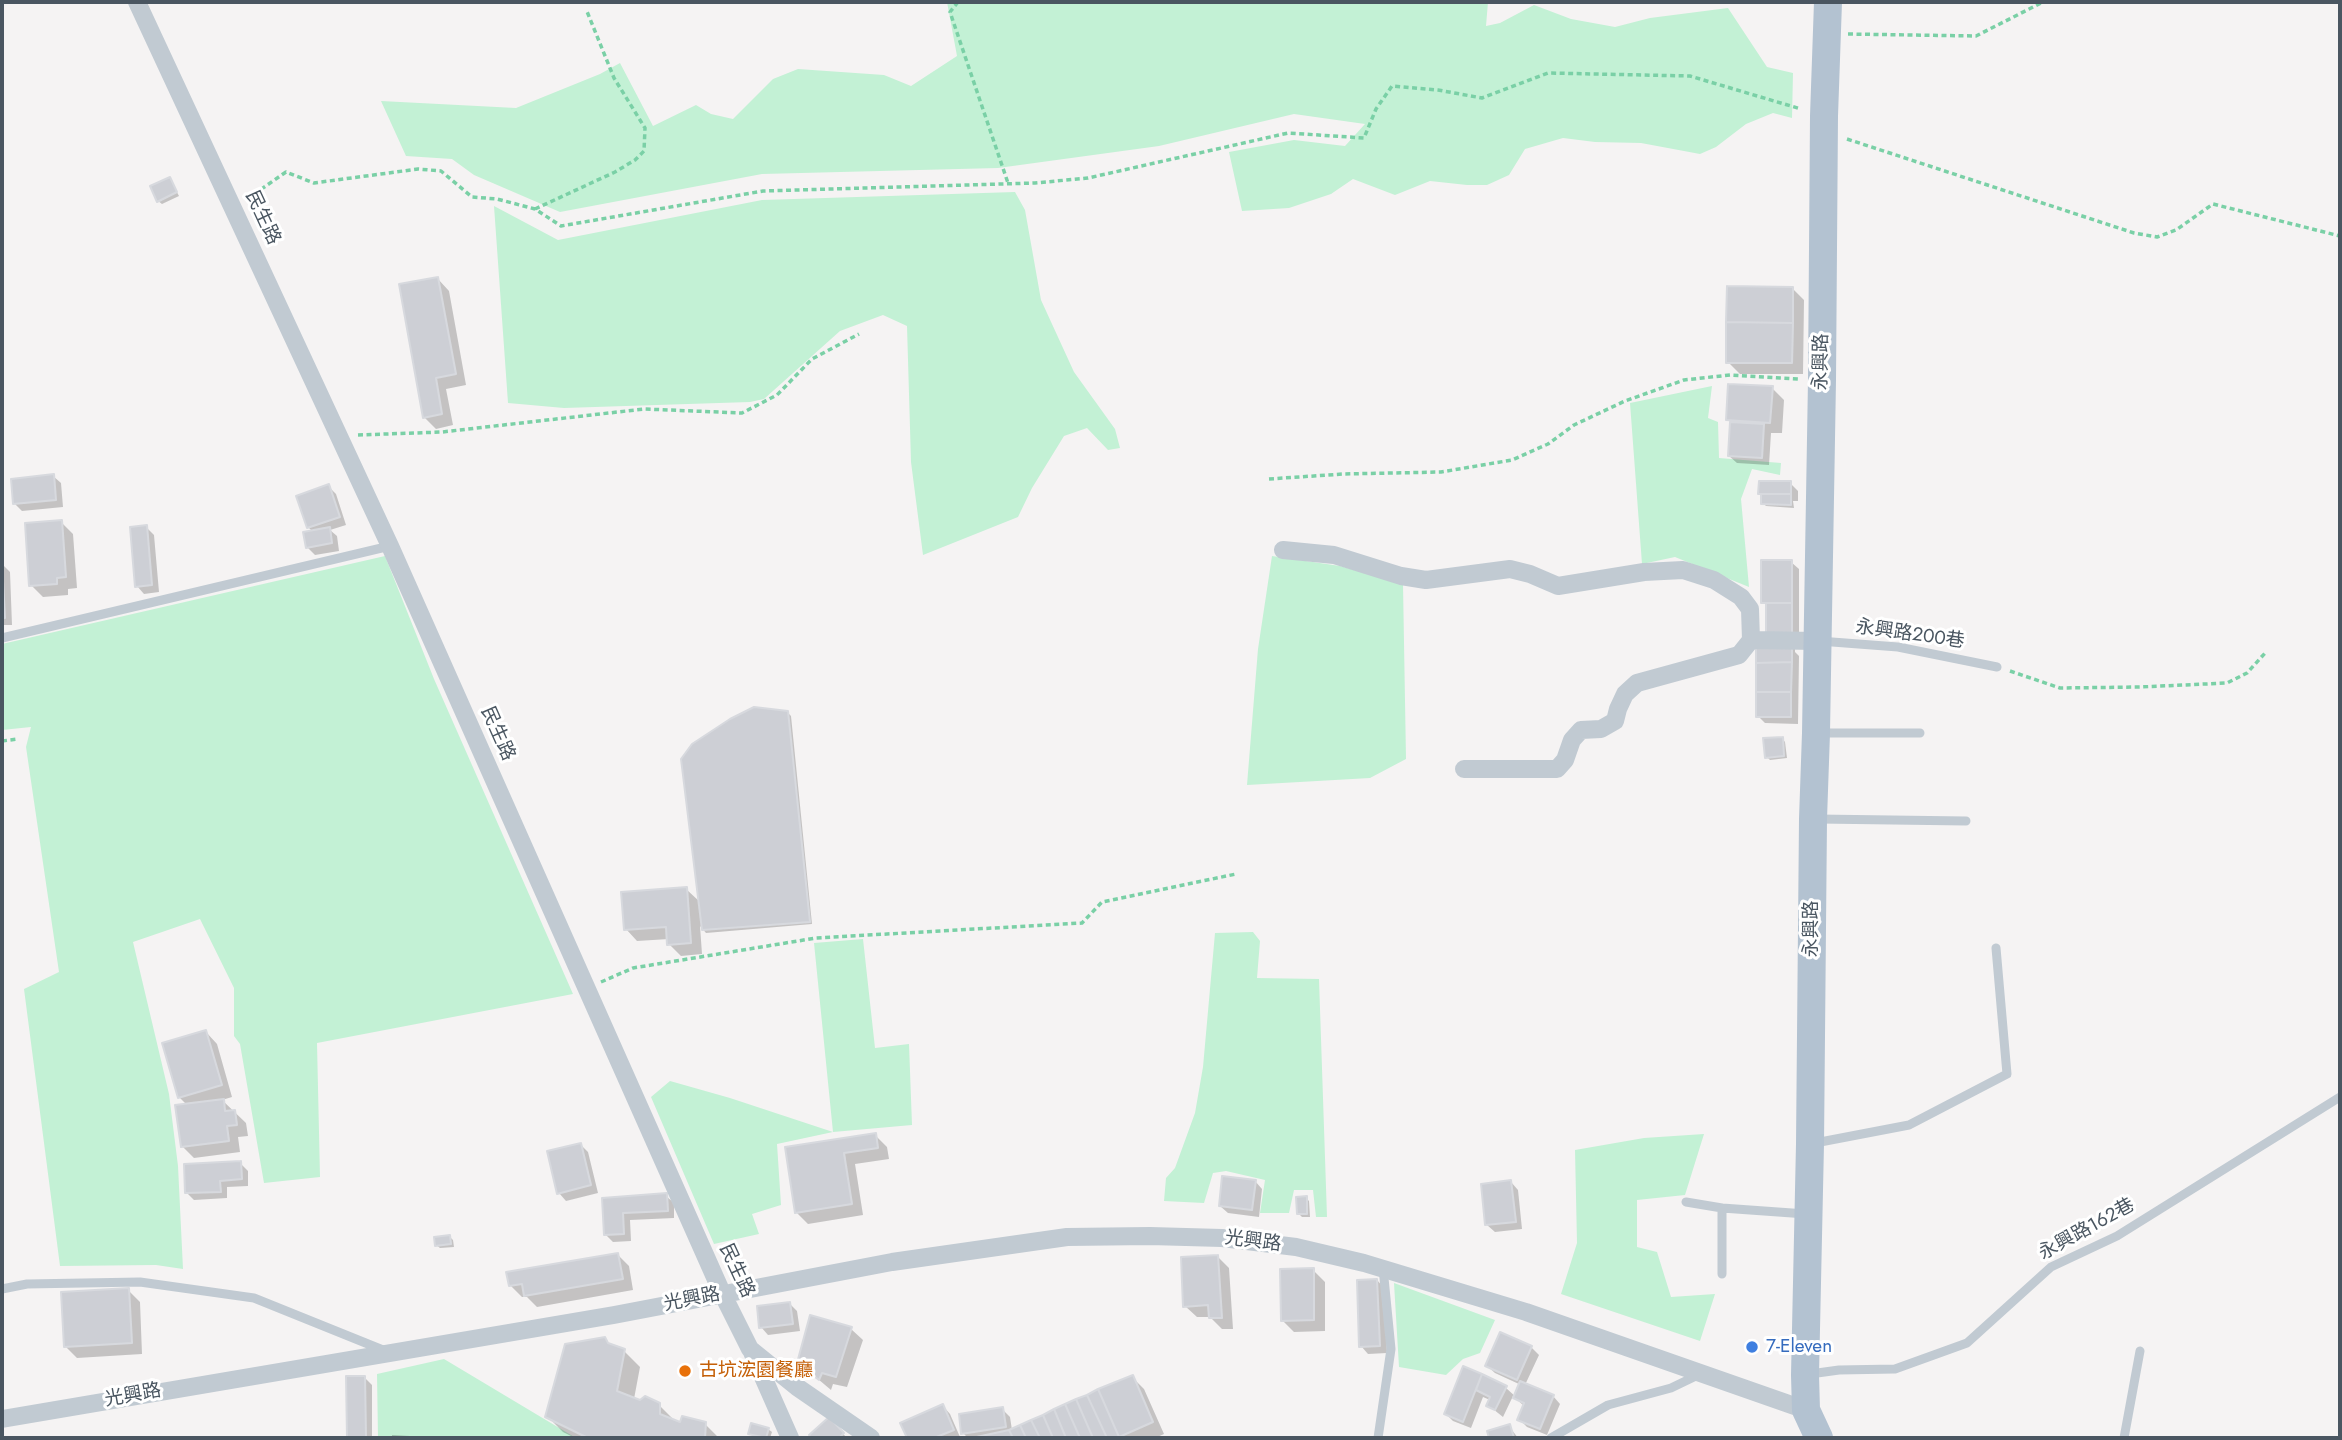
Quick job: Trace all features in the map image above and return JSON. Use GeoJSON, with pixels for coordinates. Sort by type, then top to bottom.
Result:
{"type":"FeatureCollection","features":[{"type":"Feature","properties":{"kind":"main road","name":"永興路"},"geometry":{"type":"LineString","coordinates":[[1806,1410],[1813,819],[1828,2]]}},
{"type":"Feature","properties":{"kind":"main road"},"geometry":{"type":"LineString","coordinates":[[1806,1410],[1819,1438]]}},
{"type":"Feature","properties":{"kind":"street","name":"民生路"},"geometry":{"type":"LineString","coordinates":[[137,2],[390,546],[722,1293],[750,1349],[797,1387],[871,1438]]}},
{"type":"Feature","properties":{"kind":"street"},"geometry":{"type":"LineString","coordinates":[[1283,550],[1334,555],[1401,576],[1426,580],[1510,569],[1558,586],[1644,572],[1684,570],[1714,580],[1741,597],[1750,609],[1751,640],[1739,655],[1637,683],[1625,694],[1615,721],[1601,729],[1581,730],[1572,740],[1565,760],[1557,769],[1464,769]]}},
{"type":"Feature","properties":{"kind":"street"},"geometry":{"type":"LineString","coordinates":[[1751,640],[1817,641]]}},
{"type":"Feature","properties":{"kind":"street","name":"光興路"},"geometry":{"type":"LineString","coordinates":[[2,1419],[614,1315],[892,1262],[1067,1237],[1222,1238],[1296,1247],[1383,1268]]}},
{"type":"Feature","properties":{"kind":"street"},"geometry":{"type":"LineString","coordinates":[[1383,1268],[1526,1312],[1806,1410]]}},
{"type":"Feature","properties":{"kind":"street"},"geometry":{"type":"LineString","coordinates":[[750,1349],[790,1438]]}},
{"type":"Feature","properties":{"kind":"lane"},"geometry":{"type":"LineString","coordinates":[[2,638],[390,546]]}},
{"type":"Feature","properties":{"kind":"lane","name":"永興路200巷"},"geometry":{"type":"LineString","coordinates":[[1817,641],[1898,647],[1997,667]]}},
{"type":"Feature","properties":{"kind":"lane"},"geometry":{"type":"LineString","coordinates":[[1816,733],[1920,733]]}},
{"type":"Feature","properties":{"kind":"lane"},"geometry":{"type":"LineString","coordinates":[[1813,819],[1966,821]]}},
{"type":"Feature","properties":{"kind":"lane"},"geometry":{"type":"LineString","coordinates":[[1810,1144],[1909,1125],[2007,1074],[1996,948]]}},
{"type":"Feature","properties":{"kind":"lane","name":"永興路162巷"},"geometry":{"type":"LineString","coordinates":[[1805,1375],[1839,1370],[1895,1369],[1966,1343],[2052,1267],[2116,1236],[2340,1097]]}},
{"type":"Feature","properties":{"kind":"lane"},"geometry":{"type":"LineString","coordinates":[[1686,1202],[1723,1208],[1808,1214]]}},
{"type":"Feature","properties":{"kind":"lane"},"geometry":{"type":"LineString","coordinates":[[1722,1274],[1723,1208]]}},
{"type":"Feature","properties":{"kind":"lane"},"geometry":{"type":"LineString","coordinates":[[1378,1438],[1391,1349],[1383,1268]]}},
{"type":"Feature","properties":{"kind":"lane"},"geometry":{"type":"LineString","coordinates":[[2,1289],[27,1284],[140,1282],[254,1298],[388,1352]]}},
{"type":"Feature","properties":{"kind":"lane"},"geometry":{"type":"LineString","coordinates":[[2124,1438],[2140,1352]]}},
{"type":"Feature","properties":{"kind":"lane"},"geometry":{"type":"LineString","coordinates":[[1551,1438],[1608,1405],[1671,1388],[1703,1372]]}},
{"type":"Feature","properties":{"kind":"path"},"geometry":{"type":"LineString","coordinates":[[958,2],[950,12],[1008,183]]}},
{"type":"Feature","properties":{"kind":"path"},"geometry":{"type":"LineString","coordinates":[[1828,34],[1976,36],[2043,2]]}},
{"type":"Feature","properties":{"kind":"path"},"geometry":{"type":"LineString","coordinates":[[535,209],[615,172],[644,151],[645,128],[614,78],[586,9]]}},
{"type":"Feature","properties":{"kind":"path"},"geometry":{"type":"LineString","coordinates":[[234,208],[286,173],[314,183],[418,169],[441,172],[472,197],[497,199],[535,209],[561,226],[763,191],[1035,183],[1088,178],[1288,133],[1364,138],[1376,109],[1392,86],[1438,90],[1482,98],[1548,73],[1690,76],[2134,233],[2157,237],[2176,230],[2213,204],[2340,236]]}},
{"type":"Feature","properties":{"kind":"path"},"geometry":{"type":"LineString","coordinates":[[338,435],[442,432],[644,409],[742,412],[777,395],[812,359],[859,334]]}},
{"type":"Feature","properties":{"kind":"path"},"geometry":{"type":"LineString","coordinates":[[1269,479],[1441,472],[1512,460],[1548,444],[1584,420],[1625,401],[1684,380],[1730,375],[1822,380]]}},
{"type":"Feature","properties":{"kind":"path"},"geometry":{"type":"LineString","coordinates":[[1997,667],[2060,688],[2140,687],[2227,682],[2247,673],[2266,652]]}},
{"type":"Feature","properties":{"kind":"path"},"geometry":{"type":"LineString","coordinates":[[2,741],[18,739]]}},
{"type":"Feature","properties":{"kind":"path"},"geometry":{"type":"LineString","coordinates":[[586,989],[633,968],[816,938],[1082,923],[1102,902],[1236,874]]}},
{"type":"Feature","properties":{"kind":"green space"},"geometry":{"type":"Polygon","coordinates":[[[947,2],[1488,2],[1486,26],[1500,23],[1534,5],[1571,19],[1615,27],[1650,18],[1728,8],[1767,67],[1793,73],[1792,118],[1773,113],[1746,124],[1716,147],[1700,154],[1641,143],[1563,138],[1525,149],[1509,175],[1487,185],[1430,181],[1395,195],[1353,179],[1331,194],[1289,208],[1242,211],[1229,152],[1294,140],[1345,146],[1365,124],[1294,114],[1159,146],[998,168],[762,174],[560,212],[474,175],[452,159],[406,156],[381,101],[516,108],[600,74],[620,63],[653,126],[696,105],[711,114],[733,119],[773,79],[798,69],[884,75],[911,86],[957,56],[947,2]]]}},
{"type":"Feature","properties":{"kind":"green space"},"geometry":{"type":"Polygon","coordinates":[[[1015,192],[1025,210],[1041,300],[1074,372],[1115,429],[1120,448],[1108,450],[1087,428],[1064,436],[1032,488],[1018,517],[923,555],[911,462],[907,326],[883,315],[840,331],[764,399],[750,402],[564,408],[508,403],[494,206],[558,240],[762,200],[1015,192]]]}},
{"type":"Feature","properties":{"kind":"green space"},"geometry":{"type":"Polygon","coordinates":[[[1712,386],[1708,418],[1718,422],[1719,458],[1781,463],[1780,475],[1752,469],[1741,499],[1749,587],[1675,557],[1642,564],[1630,403],[1712,386]]]}},
{"type":"Feature","properties":{"kind":"green space"},"geometry":{"type":"Polygon","coordinates":[[[385,556],[434,679],[573,994],[317,1043],[320,1177],[264,1183],[240,1044],[234,1036],[234,988],[200,919],[133,942],[169,1094],[178,1166],[183,1269],[156,1265],[60,1266],[24,989],[59,972],[26,747],[31,727],[2,730],[2,644],[385,556]]]}},
{"type":"Feature","properties":{"kind":"green space"},"geometry":{"type":"Polygon","coordinates":[[[1272,556],[1340,566],[1403,584],[1406,759],[1370,778],[1247,785],[1258,649],[1272,556]]]}},
{"type":"Feature","properties":{"kind":"green space"},"geometry":{"type":"Polygon","coordinates":[[[1253,932],[1260,941],[1257,978],[1319,979],[1327,1217],[1316,1217],[1313,1190],[1294,1190],[1289,1213],[1260,1213],[1265,1180],[1226,1171],[1213,1173],[1204,1203],[1164,1201],[1166,1178],[1175,1168],[1195,1113],[1203,1067],[1215,933],[1253,932]]]}},
{"type":"Feature","properties":{"kind":"green space"},"geometry":{"type":"Polygon","coordinates":[[[863,939],[875,1048],[909,1044],[912,1125],[833,1132],[814,943],[863,939]]]}},
{"type":"Feature","properties":{"kind":"green space"},"geometry":{"type":"Polygon","coordinates":[[[670,1081],[833,1132],[777,1144],[781,1205],[752,1214],[759,1234],[714,1244],[651,1097],[670,1081]]]}},
{"type":"Feature","properties":{"kind":"green space"},"geometry":{"type":"Polygon","coordinates":[[[1704,1134],[1685,1195],[1637,1200],[1637,1247],[1657,1252],[1671,1297],[1715,1294],[1700,1341],[1561,1294],[1577,1243],[1575,1150],[1644,1138],[1704,1134]]]}},
{"type":"Feature","properties":{"kind":"green space"},"geometry":{"type":"Polygon","coordinates":[[[1394,1283],[1495,1320],[1480,1353],[1463,1359],[1446,1375],[1399,1367],[1394,1283]]]}},
{"type":"Feature","properties":{"kind":"green space"},"geometry":{"type":"Polygon","coordinates":[[[444,1359],[576,1438],[378,1438],[377,1374],[444,1359]]]}},
{"type":"Feature","properties":{"kind":"building"},"geometry":{"type":"Polygon","coordinates":[[[170,177],[177,192],[157,202],[150,186],[170,177]]]}},
{"type":"Feature","properties":{"kind":"building"},"geometry":{"type":"Polygon","coordinates":[[[438,277],[456,374],[436,378],[442,414],[423,418],[399,284],[438,277]]]}},
{"type":"Feature","properties":{"kind":"building"},"geometry":{"type":"Polygon","coordinates":[[[1727,286],[1793,287],[1793,323],[1726,322],[1727,286]]]}},
{"type":"Feature","properties":{"kind":"building"},"geometry":{"type":"Polygon","coordinates":[[[1726,322],[1793,323],[1792,363],[1726,363],[1726,322]]]}},
{"type":"Feature","properties":{"kind":"building"},"geometry":{"type":"Polygon","coordinates":[[[1728,384],[1773,386],[1770,423],[1726,420],[1728,384]]]}},
{"type":"Feature","properties":{"kind":"building"},"geometry":{"type":"Polygon","coordinates":[[[1730,422],[1764,424],[1762,458],[1728,456],[1730,422]]]}},
{"type":"Feature","properties":{"kind":"building"},"geometry":{"type":"Polygon","coordinates":[[[54,474],[56,500],[13,504],[11,479],[54,474]]]}},
{"type":"Feature","properties":{"kind":"building"},"geometry":{"type":"Polygon","coordinates":[[[1759,481],[1791,481],[1791,494],[1758,494],[1759,481]]]}},
{"type":"Feature","properties":{"kind":"building"},"geometry":{"type":"Polygon","coordinates":[[[329,484],[340,517],[307,528],[296,496],[329,484]]]}},
{"type":"Feature","properties":{"kind":"building"},"geometry":{"type":"Polygon","coordinates":[[[1761,494],[1791,494],[1791,505],[1761,504],[1761,494]]]}},
{"type":"Feature","properties":{"kind":"building"},"geometry":{"type":"Polygon","coordinates":[[[62,520],[66,577],[57,578],[57,584],[29,586],[25,523],[62,520]]]}},
{"type":"Feature","properties":{"kind":"building"},"geometry":{"type":"Polygon","coordinates":[[[147,525],[152,585],[135,587],[130,527],[147,525]]]}},
{"type":"Feature","properties":{"kind":"building"},"geometry":{"type":"Polygon","coordinates":[[[330,527],[332,543],[306,548],[303,532],[330,527]]]}},
{"type":"Feature","properties":{"kind":"building"},"geometry":{"type":"Polygon","coordinates":[[[1761,560],[1792,560],[1792,603],[1761,603],[1761,560]]]}},
{"type":"Feature","properties":{"kind":"building"},"geometry":{"type":"Polygon","coordinates":[[[2,563],[5,618],[2,618],[2,563]]]}},
{"type":"Feature","properties":{"kind":"building"},"geometry":{"type":"Polygon","coordinates":[[[1766,603],[1792,603],[1792,634],[1766,634],[1766,603]]]}},
{"type":"Feature","properties":{"kind":"building"},"geometry":{"type":"Polygon","coordinates":[[[1792,647],[1792,662],[1756,663],[1756,648],[1792,647]]]}},
{"type":"Feature","properties":{"kind":"building"},"geometry":{"type":"Polygon","coordinates":[[[1792,662],[1791,692],[1756,692],[1756,663],[1792,662]]]}},
{"type":"Feature","properties":{"kind":"building"},"geometry":{"type":"Polygon","coordinates":[[[1756,692],[1791,692],[1791,717],[1756,717],[1756,692]]]}},
{"type":"Feature","properties":{"kind":"building"},"geometry":{"type":"Polygon","coordinates":[[[754,707],[788,711],[810,922],[702,930],[681,759],[692,744],[754,707]]]}},
{"type":"Feature","properties":{"kind":"building"},"geometry":{"type":"Polygon","coordinates":[[[1783,737],[1784,756],[1765,758],[1763,738],[1783,737]]]}},
{"type":"Feature","properties":{"kind":"building"},"geometry":{"type":"Polygon","coordinates":[[[687,887],[691,943],[667,945],[666,927],[624,930],[621,892],[687,887]]]}},
{"type":"Feature","properties":{"kind":"building"},"geometry":{"type":"Polygon","coordinates":[[[206,1030],[222,1085],[178,1098],[162,1043],[206,1030]]]}},
{"type":"Feature","properties":{"kind":"building"},"geometry":{"type":"Polygon","coordinates":[[[224,1099],[225,1111],[235,1110],[237,1125],[227,1126],[229,1141],[181,1147],[175,1105],[224,1099]]]}},
{"type":"Feature","properties":{"kind":"building"},"geometry":{"type":"Polygon","coordinates":[[[876,1133],[878,1148],[844,1153],[852,1204],[795,1213],[785,1147],[876,1133]]]}},
{"type":"Feature","properties":{"kind":"building"},"geometry":{"type":"Polygon","coordinates":[[[581,1143],[591,1185],[557,1194],[547,1151],[581,1143]]]}},
{"type":"Feature","properties":{"kind":"building"},"geometry":{"type":"Polygon","coordinates":[[[241,1161],[242,1179],[220,1181],[221,1192],[185,1193],[184,1164],[241,1161]]]}},
{"type":"Feature","properties":{"kind":"building"},"geometry":{"type":"Polygon","coordinates":[[[1222,1176],[1256,1180],[1252,1210],[1219,1206],[1222,1176]]]}},
{"type":"Feature","properties":{"kind":"building"},"geometry":{"type":"Polygon","coordinates":[[[1511,1180],[1516,1222],[1485,1225],[1481,1184],[1511,1180]]]}},
{"type":"Feature","properties":{"kind":"building"},"geometry":{"type":"Polygon","coordinates":[[[667,1193],[668,1211],[623,1213],[624,1234],[604,1235],[602,1198],[667,1193]]]}},
{"type":"Feature","properties":{"kind":"building"},"geometry":{"type":"Polygon","coordinates":[[[1307,1196],[1307,1214],[1297,1214],[1296,1197],[1307,1196]]]}},
{"type":"Feature","properties":{"kind":"building"},"geometry":{"type":"Polygon","coordinates":[[[450,1235],[451,1244],[435,1246],[434,1237],[450,1235]]]}},
{"type":"Feature","properties":{"kind":"building"},"geometry":{"type":"Polygon","coordinates":[[[618,1253],[623,1279],[524,1296],[522,1284],[509,1286],[506,1272],[618,1253]]]}},
{"type":"Feature","properties":{"kind":"building"},"geometry":{"type":"Polygon","coordinates":[[[1218,1255],[1222,1318],[1209,1318],[1208,1305],[1183,1307],[1181,1257],[1218,1255]]]}},
{"type":"Feature","properties":{"kind":"building"},"geometry":{"type":"Polygon","coordinates":[[[1314,1268],[1314,1320],[1281,1321],[1280,1269],[1314,1268]]]}},
{"type":"Feature","properties":{"kind":"building"},"geometry":{"type":"Polygon","coordinates":[[[1377,1279],[1380,1346],[1359,1347],[1357,1280],[1377,1279]]]}},
{"type":"Feature","properties":{"kind":"building"},"geometry":{"type":"Polygon","coordinates":[[[129,1288],[132,1343],[64,1347],[61,1292],[129,1288]]]}},
{"type":"Feature","properties":{"kind":"building"},"geometry":{"type":"Polygon","coordinates":[[[790,1302],[793,1324],[759,1328],[757,1306],[790,1302]]]}},
{"type":"Feature","properties":{"kind":"building"},"geometry":{"type":"Polygon","coordinates":[[[810,1315],[852,1327],[836,1377],[822,1373],[819,1380],[797,1363],[810,1315]]]}},
{"type":"Feature","properties":{"kind":"building"},"geometry":{"type":"Polygon","coordinates":[[[1500,1332],[1532,1346],[1517,1380],[1485,1366],[1500,1332]]]}},
{"type":"Feature","properties":{"kind":"building"},"geometry":{"type":"Polygon","coordinates":[[[605,1337],[608,1343],[625,1349],[617,1391],[640,1400],[645,1396],[660,1403],[660,1414],[680,1422],[682,1416],[706,1422],[705,1438],[588,1438],[545,1417],[565,1344],[605,1337]]]}},
{"type":"Feature","properties":{"kind":"building"},"geometry":{"type":"Polygon","coordinates":[[[1463,1366],[1482,1374],[1463,1422],[1444,1414],[1463,1366]]]}},
{"type":"Feature","properties":{"kind":"building"},"geometry":{"type":"Polygon","coordinates":[[[1482,1374],[1507,1386],[1495,1410],[1486,1406],[1490,1397],[1476,1390],[1482,1374]]]}},
{"type":"Feature","properties":{"kind":"building"},"geometry":{"type":"Polygon","coordinates":[[[1133,1375],[1153,1422],[1119,1437],[1098,1389],[1133,1375]]]}},
{"type":"Feature","properties":{"kind":"building"},"geometry":{"type":"Polygon","coordinates":[[[346,1376],[365,1376],[366,1438],[347,1438],[346,1376]]]}},
{"type":"Feature","properties":{"kind":"building"},"geometry":{"type":"Polygon","coordinates":[[[1520,1381],[1554,1395],[1540,1429],[1517,1420],[1524,1403],[1513,1398],[1520,1381]]]}},
{"type":"Feature","properties":{"kind":"building"},"geometry":{"type":"Polygon","coordinates":[[[1098,1389],[1119,1437],[1107,1438],[1087,1395],[1098,1389]]]}},
{"type":"Feature","properties":{"kind":"building"},"geometry":{"type":"Polygon","coordinates":[[[1087,1395],[1107,1438],[1093,1438],[1076,1399],[1087,1395]]]}},
{"type":"Feature","properties":{"kind":"building"},"geometry":{"type":"Polygon","coordinates":[[[1076,1399],[1093,1438],[1080,1438],[1065,1404],[1076,1399]]]}},
{"type":"Feature","properties":{"kind":"building"},"geometry":{"type":"Polygon","coordinates":[[[943,1404],[954,1430],[934,1438],[907,1438],[900,1423],[943,1404]]]}},
{"type":"Feature","properties":{"kind":"building"},"geometry":{"type":"Polygon","coordinates":[[[1065,1404],[1080,1438],[1066,1438],[1054,1409],[1065,1404]]]}},
{"type":"Feature","properties":{"kind":"building"},"geometry":{"type":"Polygon","coordinates":[[[1003,1407],[1006,1427],[961,1434],[959,1414],[1003,1407]]]}},
{"type":"Feature","properties":{"kind":"building"},"geometry":{"type":"Polygon","coordinates":[[[1054,1409],[1066,1438],[1053,1438],[1043,1415],[1054,1409]]]}},
{"type":"Feature","properties":{"kind":"building"},"geometry":{"type":"Polygon","coordinates":[[[1043,1415],[1053,1438],[1040,1438],[1031,1420],[1043,1415]]]}},
{"type":"Feature","properties":{"kind":"building"},"geometry":{"type":"Polygon","coordinates":[[[829,1417],[844,1433],[839,1438],[811,1438],[809,1435],[829,1417]]]}},
{"type":"Feature","properties":{"kind":"building"},"geometry":{"type":"Polygon","coordinates":[[[1031,1420],[1040,1438],[1026,1438],[1020,1425],[1031,1420]]]}},
{"type":"Feature","properties":{"kind":"building"},"geometry":{"type":"Polygon","coordinates":[[[751,1423],[769,1428],[766,1438],[748,1434],[751,1423]]]}},
{"type":"Feature","properties":{"kind":"building"},"geometry":{"type":"Polygon","coordinates":[[[1510,1424],[1514,1438],[1489,1438],[1487,1431],[1510,1424]]]}},
{"type":"Feature","properties":{"kind":"building"},"geometry":{"type":"Polygon","coordinates":[[[1020,1425],[1026,1438],[1013,1438],[1009,1430],[1020,1425]]]}},
{"type":"Feature","properties":{"kind":"building"},"geometry":{"type":"Polygon","coordinates":[[[1009,1430],[1013,1438],[972,1438],[1009,1430]]]}},
{"type":"Feature","properties":{"kind":"place","name":"7-Eleven"},"geometry":{"type":"Point","coordinates":[1752,1347]}},
{"type":"Feature","properties":{"kind":"place","name":"古坑浤園餐廳"},"geometry":{"type":"Point","coordinates":[685,1371]}}]}
